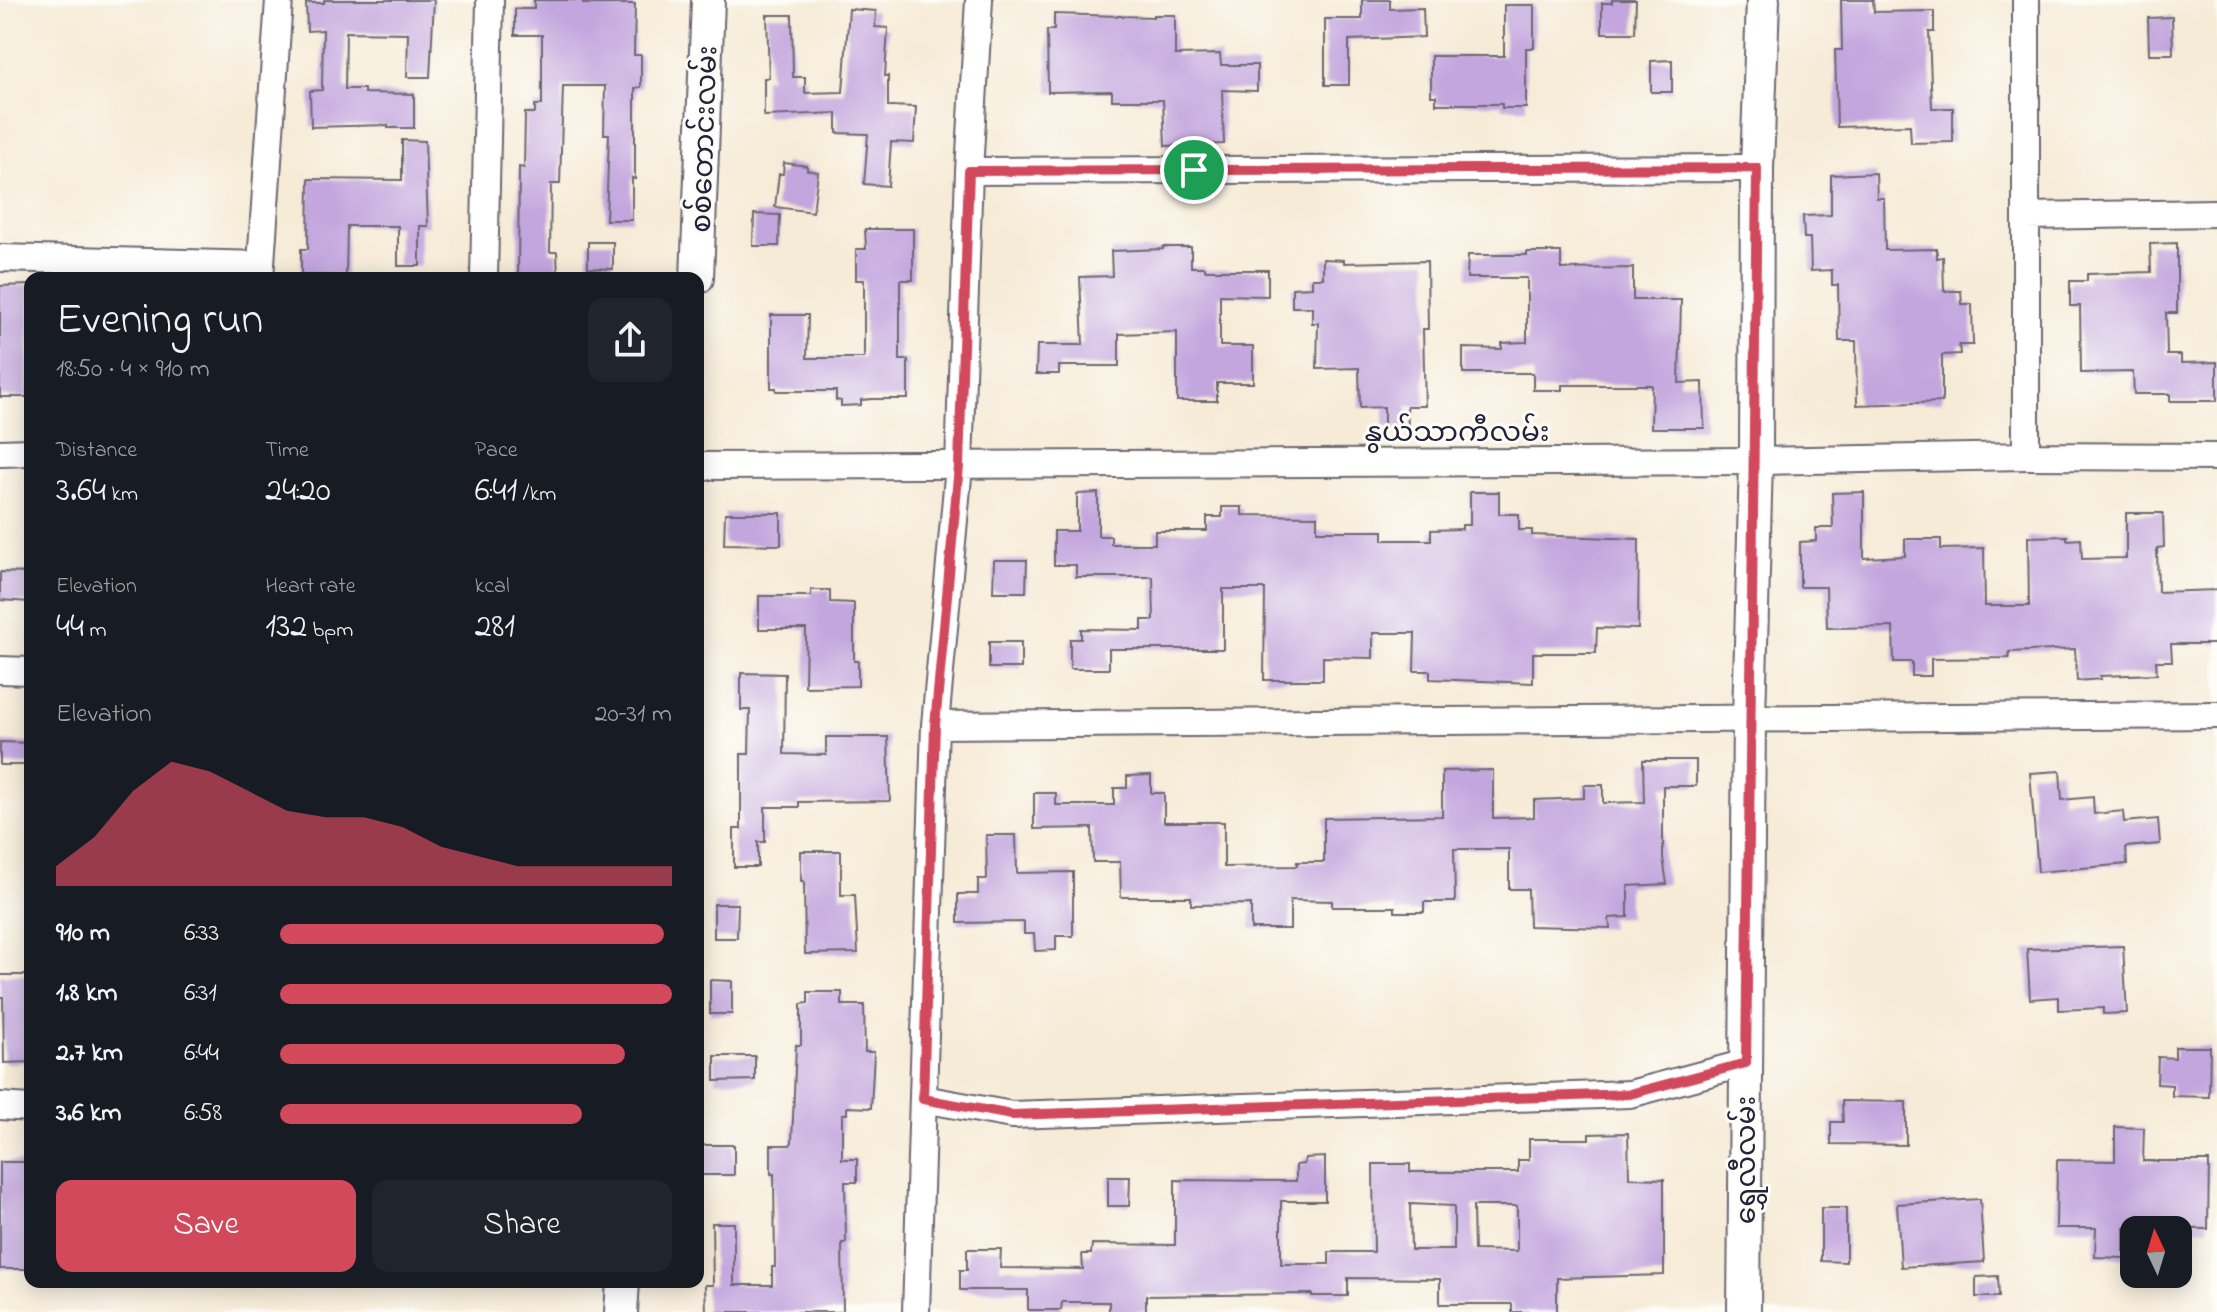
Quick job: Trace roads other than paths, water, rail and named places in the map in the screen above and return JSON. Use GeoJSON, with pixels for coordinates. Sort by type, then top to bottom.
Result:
{"type":"FeatureCollection","features":[{"type":"Feature","properties":{"kind":"street"},"geometry":{"type":"LineString","coordinates":[[0,258],[260,272],[279,0]]}},
{"type":"Feature","properties":{"kind":"street"},"geometry":{"type":"LineString","coordinates":[[484,272],[490,0]]}},
{"type":"Feature","properties":{"kind":"street","name":"စစ်တောင်းလမ်း"},"geometry":{"type":"LineString","coordinates":[[697,272],[708,0]]}},
{"type":"Feature","properties":{"kind":"street"},"geometry":{"type":"LineString","coordinates":[[916,1312],[935,725],[959,466],[969,171],[979,0]]}},
{"type":"Feature","properties":{"kind":"street","name":"ရွှေလီလမ်း"},"geometry":{"type":"LineString","coordinates":[[1744,1312],[1749,718],[1756,461],[1757,168],[1763,0]]}},
{"type":"Feature","properties":{"kind":"street"},"geometry":{"type":"LineString","coordinates":[[2026,0],[2026,456]]}},
{"type":"Feature","properties":{"kind":"street"},"geometry":{"type":"LineString","coordinates":[[969,171],[1757,168]]}},
{"type":"Feature","properties":{"kind":"street"},"geometry":{"type":"LineString","coordinates":[[2026,216],[2217,213]]}},
{"type":"Feature","properties":{"kind":"street"},"geometry":{"type":"LineString","coordinates":[[0,453],[24,452]]}},
{"type":"Feature","properties":{"kind":"street","name":"နွယ်သာကီလမ်း"},"geometry":{"type":"LineString","coordinates":[[704,466],[2217,457]]}},
{"type":"Feature","properties":{"kind":"street"},"geometry":{"type":"LineString","coordinates":[[0,670],[24,671]]}},
{"type":"Feature","properties":{"kind":"street"},"geometry":{"type":"LineString","coordinates":[[935,725],[2217,715]]}},
{"type":"Feature","properties":{"kind":"street"},"geometry":{"type":"LineString","coordinates":[[923,1099],[1012,1115],[1630,1094],[1746,1063]]}},
{"type":"Feature","properties":{"kind":"street"},"geometry":{"type":"LineString","coordinates":[[0,1106],[24,1108]]}},
{"type":"Feature","properties":{"kind":"street"},"geometry":{"type":"LineString","coordinates":[[621,1312],[623,1288]]}}]}
